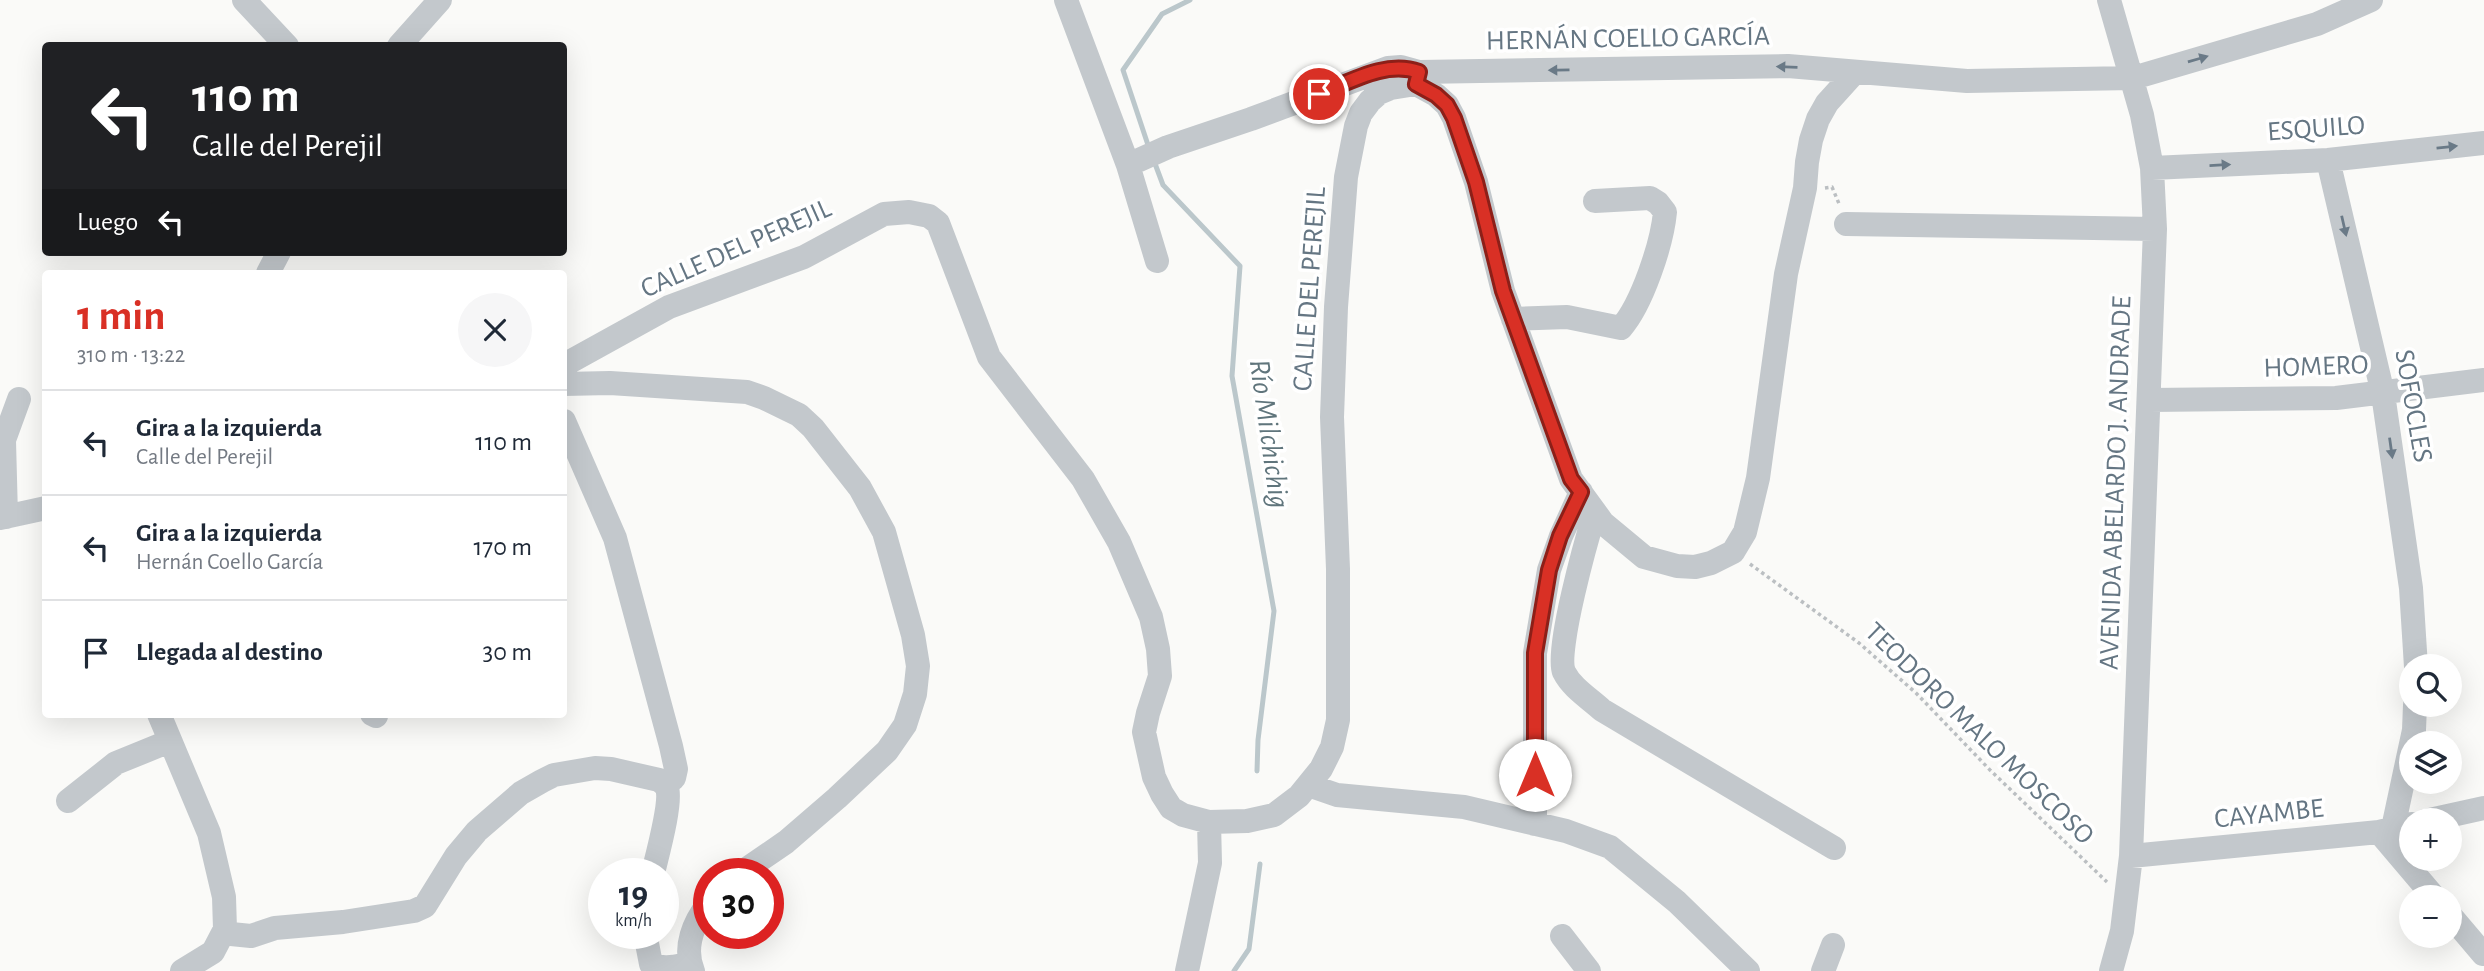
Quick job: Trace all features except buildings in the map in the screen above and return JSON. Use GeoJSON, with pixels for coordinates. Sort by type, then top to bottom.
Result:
{"type":"FeatureCollection","features":[{"type":"Feature","properties":{"kind":"street"},"geometry":{"type":"LineString","coordinates":[[244,0],[284,42]]}},
{"type":"Feature","properties":{"kind":"street"},"geometry":{"type":"LineString","coordinates":[[403,42],[440,0]]}},
{"type":"Feature","properties":{"kind":"street"},"geometry":{"type":"LineString","coordinates":[[1066,0],[1135,163],[1157,261]]}},
{"type":"Feature","properties":{"kind":"street","name":"AVENIDA ABELARDO J. ANDRADE"},"geometry":{"type":"LineString","coordinates":[[2109,0],[2133,78],[2152,169],[2155,229],[2132,856],[2122,931],[2111,971]]}},
{"type":"Feature","properties":{"kind":"street","name":"HERNÁN COELLO GARCÍA"},"geometry":{"type":"LineString","coordinates":[[1135,163],[1168,147],[1388,68],[1401,67],[1417,78],[1788,66],[1967,81],[2133,78],[2316,24],[2371,0]]}},
{"type":"Feature","properties":{"kind":"street"},"geometry":{"type":"LineString","coordinates":[[1417,78],[1447,105],[1454,118],[1476,182],[1503,291],[1571,479],[1603,523],[1644,557],[1677,566],[1695,567],[1711,563],[1732,552],[1745,532],[1758,478],[1786,274],[1805,188],[1811,140],[1827,103],[1855,72]]}},
{"type":"Feature","properties":{"kind":"street","name":"CALLE DEL PEREJIL"},"geometry":{"type":"LineString","coordinates":[[567,363],[670,307],[804,257],[884,214],[909,212],[934,219],[938,223],[989,357],[1083,479],[1119,542],[1151,617],[1160,676],[1144,732],[1154,777],[1171,808],[1183,815],[1209,822],[1247,821],[1274,815],[1299,796],[1321,769],[1332,747],[1338,720],[1338,569],[1332,417],[1336,307],[1346,177],[1356,126],[1366,107],[1379,93],[1417,78]]}},
{"type":"Feature","properties":{"kind":"street","name":"ESQUILO"},"geometry":{"type":"LineString","coordinates":[[2152,169],[2328,160],[2484,143]]}},
{"type":"Feature","properties":{"kind":"street","name":"SOFOCLES"},"geometry":{"type":"LineString","coordinates":[[2328,160],[2383,394],[2411,588],[2415,654]]}},
{"type":"Feature","properties":{"kind":"street"},"geometry":{"type":"LineString","coordinates":[[1513,319],[1567,317],[1621,328],[1632,316],[1663,233],[1665,212],[1650,198],[1595,201]]}},
{"type":"Feature","properties":{"kind":"street"},"geometry":{"type":"LineString","coordinates":[[1846,224],[2155,229]]}},
{"type":"Feature","properties":{"kind":"street","name":"HOMERO"},"geometry":{"type":"LineString","coordinates":[[2150,400],[2336,398],[2484,380]]}},
{"type":"Feature","properties":{"kind":"street"},"geometry":{"type":"LineString","coordinates":[[567,384],[610,383],[692,388],[747,392],[764,398],[799,415],[813,428],[860,488],[884,532],[913,635],[918,666],[915,694],[905,725],[887,751],[837,798],[786,842],[763,858]]}},
{"type":"Feature","properties":{"kind":"street"},"geometry":{"type":"LineString","coordinates":[[19,399],[4,439],[3,517],[42,509]]}},
{"type":"Feature","properties":{"kind":"street"},"geometry":{"type":"LineString","coordinates":[[567,428],[615,538],[676,769],[674,778],[665,785]]}},
{"type":"Feature","properties":{"kind":"street"},"geometry":{"type":"LineString","coordinates":[[1535,824],[1535,653],[1549,570],[1560,536],[1588,502]]}},
{"type":"Feature","properties":{"kind":"street"},"geometry":{"type":"LineString","coordinates":[[1588,502],[1562,668],[1570,682],[1602,710],[1834,848]]}},
{"type":"Feature","properties":{"kind":"street"},"geometry":{"type":"LineString","coordinates":[[2414,717],[2412,742],[2394,828],[2427,885]]}},
{"type":"Feature","properties":{"kind":"street"},"geometry":{"type":"LineString","coordinates":[[161,718],[209,833],[224,897],[225,929],[213,952],[182,971]]}},
{"type":"Feature","properties":{"kind":"street"},"geometry":{"type":"LineString","coordinates":[[68,801],[116,763],[170,741]]}},
{"type":"Feature","properties":{"kind":"street"},"geometry":{"type":"LineString","coordinates":[[225,929],[231,934],[251,936],[275,928],[343,922],[414,911],[425,906],[456,856],[484,824],[521,793],[554,775],[606,769],[659,780],[668,791],[656,858]]}},
{"type":"Feature","properties":{"kind":"street"},"geometry":{"type":"LineString","coordinates":[[1308,785],[1337,795],[1464,807],[1566,831],[1610,847],[1677,902],[1748,971]]}},
{"type":"Feature","properties":{"kind":"street"},"geometry":{"type":"LineString","coordinates":[[2462,813],[2484,808]]}},
{"type":"Feature","properties":{"kind":"street"},"geometry":{"type":"LineString","coordinates":[[1187,971],[1210,863],[1209,822]]}},
{"type":"Feature","properties":{"kind":"street","name":"CAYAMBE"},"geometry":{"type":"LineString","coordinates":[[2132,856],[2394,828]]}},
{"type":"Feature","properties":{"kind":"street"},"geometry":{"type":"LineString","coordinates":[[2462,929],[2483,954]]}},
{"type":"Feature","properties":{"kind":"street"},"geometry":{"type":"LineString","coordinates":[[648,949],[651,964],[691,967],[689,944],[693,932]]}},
{"type":"Feature","properties":{"kind":"street"},"geometry":{"type":"LineString","coordinates":[[1562,936],[1589,971]]}},
{"type":"Feature","properties":{"kind":"street"},"geometry":{"type":"LineString","coordinates":[[1823,971],[1833,945]]}},
{"type":"Feature","properties":{"kind":"path","name":"TEODORO MALO MOSCOSO"},"geometry":{"type":"LineString","coordinates":[[1732,552],[1859,643],[1916,693],[1990,771],[2126,901]]}},
{"type":"Feature","properties":{"kind":"waterway","name":"Río Milchichig"},"geometry":{"type":"LineString","coordinates":[[1149,148],[1123,70],[1162,14],[1190,0]]}},
{"type":"Feature","properties":{"kind":"waterway","name":"Río Milchichig"},"geometry":{"type":"LineString","coordinates":[[1154,161],[1163,185],[1240,266],[1232,376],[1274,611],[1258,740],[1257,771]]}},
{"type":"Feature","properties":{"kind":"waterway"},"geometry":{"type":"LineString","coordinates":[[1234,971],[1249,949],[1260,864]]}},
{"type":"Feature","properties":{"kind":"route"},"geometry":{"type":"LineString","coordinates":[[1319,94],[1388,68],[1401,67],[1419,72],[1416,84],[1436,95],[1447,105],[1476,182],[1503,291],[1571,479],[1581,492],[1560,536],[1549,570],[1535,653],[1535,775]]}}]}
